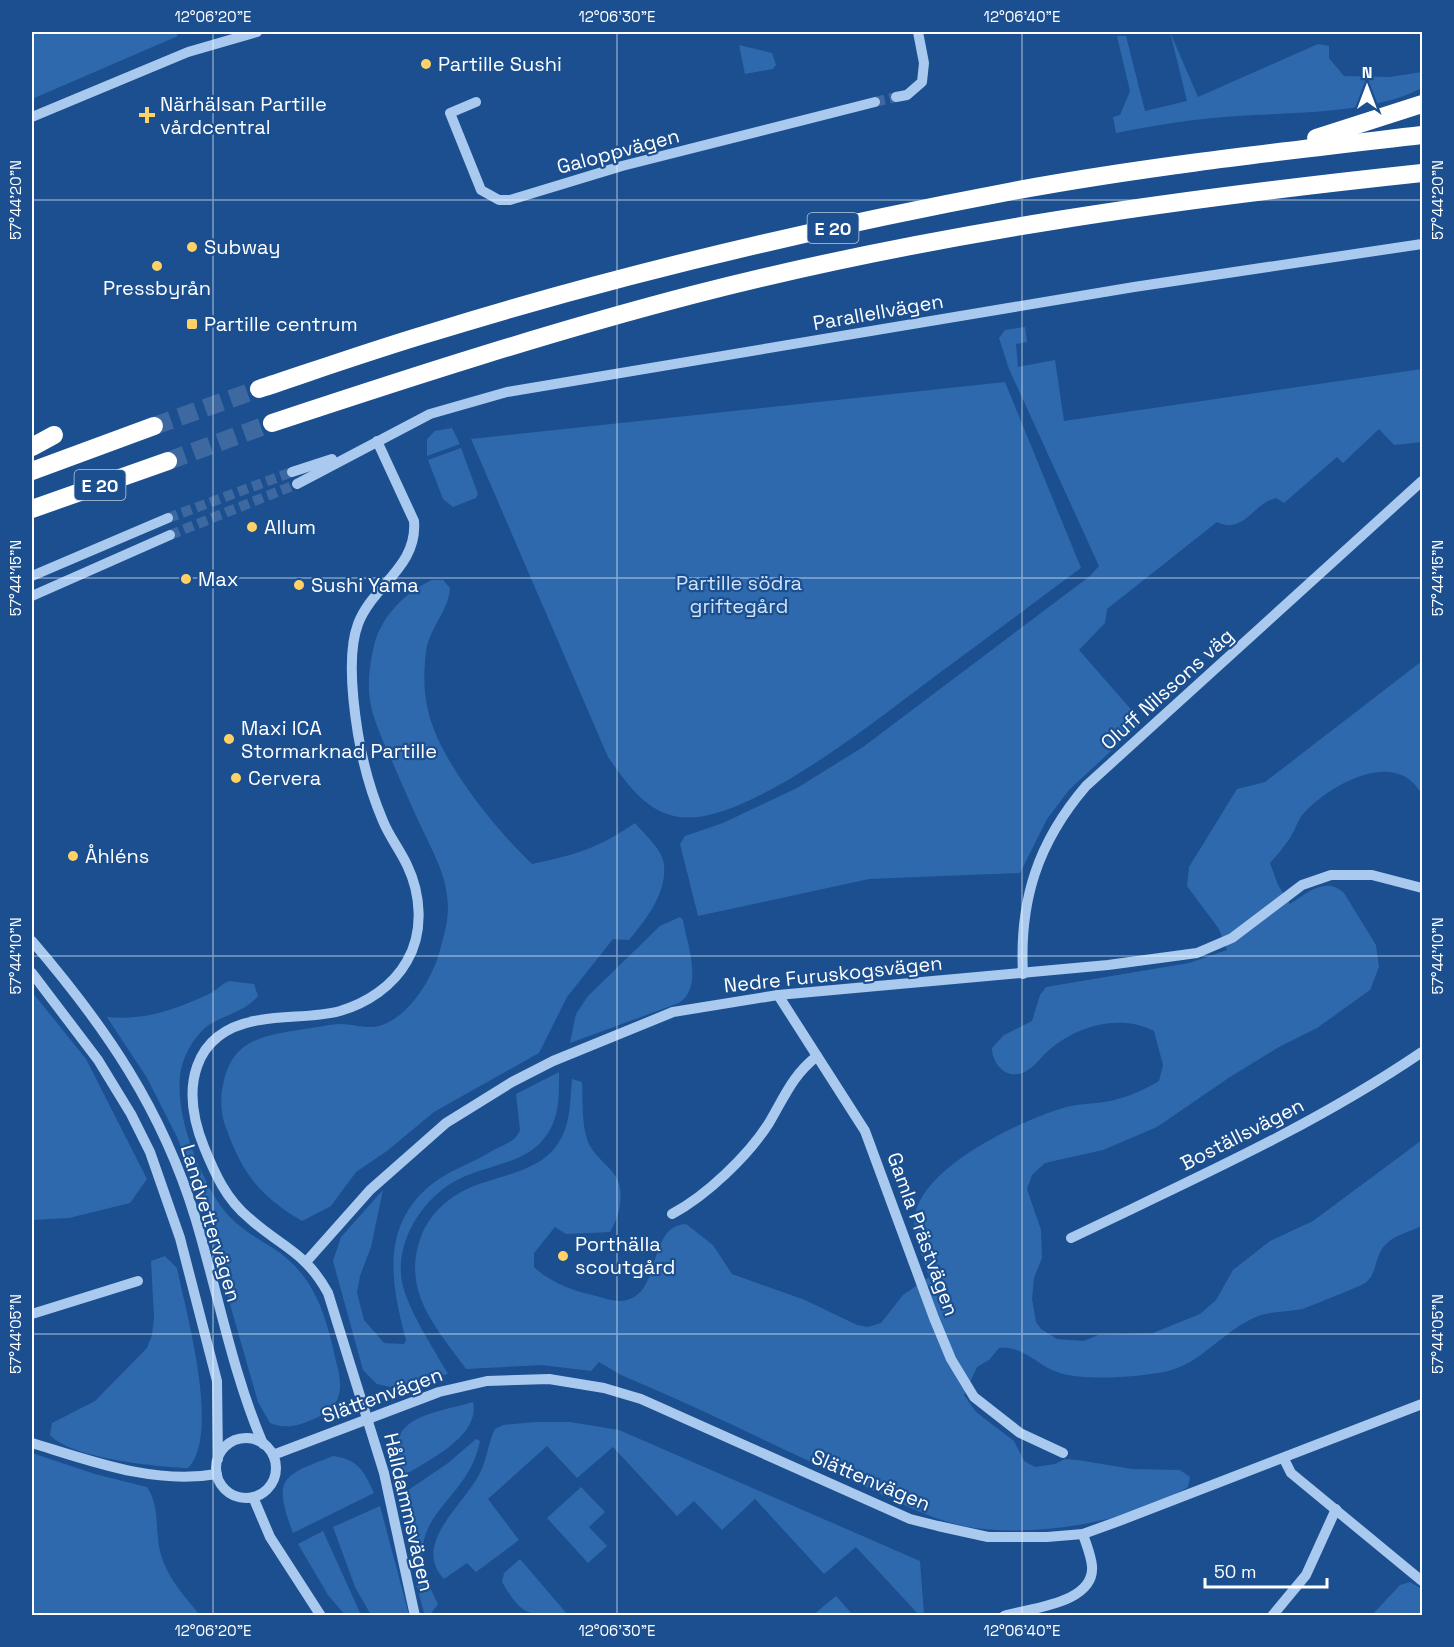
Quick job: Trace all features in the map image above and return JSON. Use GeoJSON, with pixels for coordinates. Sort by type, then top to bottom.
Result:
{"type":"FeatureCollection","features":[{"type":"Feature","properties":{"kind":"highway"},"geometry":{"type":"LineString","coordinates":[[1267,153],[1377,121],[1422,104]]}},
{"type":"Feature","properties":{"kind":"highway","name":"E 20"},"geometry":{"type":"LineString","coordinates":[[259,389],[431,332],[554,297],[783,240],[1014,191],[1267,153],[1422,135]]}},
{"type":"Feature","properties":{"kind":"highway","name":"E 20"},"geometry":{"type":"LineString","coordinates":[[272,423],[507,345],[694,294],[812,268],[1098,212],[1422,173]]}},
{"type":"Feature","properties":{"kind":"highway","name":"E 20"},"geometry":{"type":"LineString","coordinates":[[32,471],[154,426]]}},
{"type":"Feature","properties":{"kind":"highway"},"geometry":{"type":"LineString","coordinates":[[32,447],[54,435]]}},
{"type":"Feature","properties":{"kind":"highway","name":"E 20"},"geometry":{"type":"LineString","coordinates":[[32,509],[168,460]]}},
{"type":"Feature","properties":{"kind":"street"},"geometry":{"type":"LineString","coordinates":[[32,117],[188,52],[258,32]]}},
{"type":"Feature","properties":{"kind":"street"},"geometry":{"type":"LineString","coordinates":[[896,97],[907,95],[922,82],[924,63],[918,32]]}},
{"type":"Feature","properties":{"kind":"street","name":"Galoppvägen"},"geometry":{"type":"LineString","coordinates":[[476,102],[450,113],[481,190],[499,200],[510,200],[622,166],[875,102]]}},
{"type":"Feature","properties":{"kind":"street","name":"Parallellvägen"},"geometry":{"type":"LineString","coordinates":[[297,484],[350,454],[430,414],[507,392],[1134,287],[1422,244]]}},
{"type":"Feature","properties":{"kind":"street","name":"Hålldammsvägen"},"geometry":{"type":"LineString","coordinates":[[377,441],[414,521],[415,535],[411,551],[357,627],[354,648],[355,708],[358,735],[373,797],[414,882],[419,921],[415,942],[408,961],[393,980],[361,1003],[340,1011],[260,1020],[225,1032],[210,1044],[200,1057],[192,1084],[194,1115],[198,1132],[222,1187],[249,1219],[280,1239],[306,1262],[320,1278],[328,1293],[390,1496],[415,1616]]}},
{"type":"Feature","properties":{"kind":"street","name":"Parallellvägen"},"geometry":{"type":"LineString","coordinates":[[292,472],[350,454]]}},
{"type":"Feature","properties":{"kind":"street","name":"Oluff Nilssons väg"},"geometry":{"type":"LineString","coordinates":[[1023,974],[1022,930],[1030,890],[1041,855],[1067,808],[1086,786],[1422,481]]}},
{"type":"Feature","properties":{"kind":"street"},"geometry":{"type":"LineString","coordinates":[[32,576],[168,519]]}},
{"type":"Feature","properties":{"kind":"street"},"geometry":{"type":"LineString","coordinates":[[32,596],[170,535]]}},
{"type":"Feature","properties":{"kind":"street","name":"Nedre Furuskogsvägen"},"geometry":{"type":"LineString","coordinates":[[306,1262],[370,1190],[423,1141],[472,1105],[512,1082],[596,1042],[673,1012],[778,995],[1023,974],[1197,953],[1232,938],[1302,885],[1331,875],[1372,875],[1422,888]]}},
{"type":"Feature","properties":{"kind":"street","name":"Landvettervägen"},"geometry":{"type":"LineString","coordinates":[[32,941],[102,1028],[158,1121],[194,1216],[233,1359],[263,1444]]}},
{"type":"Feature","properties":{"kind":"street","name":"Landvettervägen"},"geometry":{"type":"LineString","coordinates":[[32,972],[98,1059],[131,1114],[150,1152],[180,1238],[217,1382],[218,1459]]}},
{"type":"Feature","properties":{"kind":"street","name":"Gamla Prästvägen"},"geometry":{"type":"LineString","coordinates":[[778,995],[812,1043],[817,1056],[870,1140],[934,1318],[951,1359],[974,1397],[1020,1433],[1063,1453]]}},
{"type":"Feature","properties":{"kind":"street","name":"Boställsvägen"},"geometry":{"type":"LineString","coordinates":[[1071,1238],[1277,1139],[1378,1081],[1422,1052]]}},
{"type":"Feature","properties":{"kind":"street"},"geometry":{"type":"LineString","coordinates":[[672,1214],[700,1197],[745,1152],[769,1123],[800,1070],[817,1056]]}},
{"type":"Feature","properties":{"kind":"street"},"geometry":{"type":"LineString","coordinates":[[32,1314],[138,1281]]}},
{"type":"Feature","properties":{"kind":"street","name":"Slättenvägen"},"geometry":{"type":"LineString","coordinates":[[273,1455],[439,1392],[487,1381],[522,1379],[577,1382],[641,1399],[910,1519],[988,1537],[1047,1537],[1083,1534],[1284,1459],[1422,1404]]}},
{"type":"Feature","properties":{"kind":"street"},"geometry":{"type":"LineString","coordinates":[[249,1438],[263,1444],[273,1455],[276,1471],[273,1481],[262,1493],[252,1497],[241,1497],[230,1493],[222,1485],[217,1474],[218,1459],[226,1446],[239,1439],[249,1438]]}},
{"type":"Feature","properties":{"kind":"street"},"geometry":{"type":"LineString","coordinates":[[32,1443],[141,1474],[176,1478],[217,1474]]}},
{"type":"Feature","properties":{"kind":"street"},"geometry":{"type":"LineString","coordinates":[[1284,1459],[1291,1473],[1422,1581]]}},
{"type":"Feature","properties":{"kind":"street"},"geometry":{"type":"LineString","coordinates":[[252,1497],[270,1537],[321,1616]]}},
{"type":"Feature","properties":{"kind":"street"},"geometry":{"type":"LineString","coordinates":[[1272,1616],[1306,1575],[1336,1509]]}},
{"type":"Feature","properties":{"kind":"street"},"geometry":{"type":"LineString","coordinates":[[1004,1616],[1061,1601],[1083,1589],[1090,1579],[1092,1567],[1083,1534]]}},
{"type":"Feature","properties":{"kind":"green space"},"geometry":{"type":"Polygon","coordinates":[[[32,32],[176,32],[178,36],[32,99],[32,32]]]}},
{"type":"Feature","properties":{"kind":"green space"},"geometry":{"type":"Polygon","coordinates":[[[1170,32],[1198,97],[1318,44],[1329,46],[1329,58],[1344,76],[1390,77],[1422,72],[1422,88],[1402,97],[1357,107],[1208,118],[1116,133],[1113,117],[1120,115],[1130,91],[1117,36],[1126,36],[1145,111],[1187,101],[1170,32]]]}},
{"type":"Feature","properties":{"kind":"green space"},"geometry":{"type":"Polygon","coordinates":[[[739,45],[772,53],[776,65],[773,69],[745,74],[739,45]]]}},
{"type":"Feature","properties":{"kind":"green space"},"geometry":{"type":"Polygon","coordinates":[[[1025,327],[1027,342],[1016,344],[1018,367],[1055,360],[1064,421],[1422,369],[1422,442],[1394,445],[1379,429],[1343,463],[1337,457],[1284,503],[1276,498],[1268,501],[1234,525],[1217,522],[1107,609],[1105,623],[1079,650],[1142,722],[1069,790],[1047,819],[1020,873],[869,879],[698,916],[680,844],[685,836],[723,823],[797,788],[863,747],[1090,576],[1099,566],[1009,369],[999,338],[1005,330],[1025,327]]]}},
{"type":"Feature","properties":{"kind":"green space","name":"Partille södra griftegård"},"geometry":{"type":"Polygon","coordinates":[[[1005,382],[1081,568],[850,739],[776,787],[740,804],[707,815],[679,817],[656,809],[646,802],[629,786],[608,757],[471,439],[1005,382]]]}},
{"type":"Feature","properties":{"kind":"green space"},"geometry":{"type":"Polygon","coordinates":[[[452,428],[460,444],[427,456],[427,439],[435,431],[452,428]]]}},
{"type":"Feature","properties":{"kind":"green space"},"geometry":{"type":"Polygon","coordinates":[[[461,448],[478,494],[476,498],[453,507],[443,499],[428,460],[461,448]]]}},
{"type":"Feature","properties":{"kind":"green space"},"geometry":{"type":"Polygon","coordinates":[[[432,580],[443,580],[450,588],[446,604],[431,634],[426,651],[424,680],[426,703],[443,750],[470,793],[532,864],[586,850],[610,839],[635,823],[657,848],[663,859],[662,886],[654,906],[629,940],[613,939],[567,997],[539,1053],[434,1112],[387,1151],[356,1172],[331,1206],[302,1221],[274,1202],[245,1170],[231,1142],[224,1121],[221,1105],[222,1089],[227,1069],[234,1057],[242,1048],[263,1037],[331,1025],[373,1027],[395,1018],[420,993],[437,960],[447,917],[446,888],[436,858],[381,736],[370,702],[369,690],[370,665],[381,627],[403,599],[432,580]]]}},
{"type":"Feature","properties":{"kind":"green space"},"geometry":{"type":"Polygon","coordinates":[[[1422,661],[1422,795],[1411,781],[1397,773],[1380,772],[1345,782],[1303,814],[1290,838],[1270,863],[1278,885],[1290,904],[1310,891],[1323,886],[1337,888],[1344,893],[1376,945],[1379,967],[1370,990],[1317,1028],[1279,1047],[1230,1077],[1157,1127],[1103,1150],[1045,1163],[1032,1175],[1027,1189],[1041,1230],[1042,1258],[1034,1278],[1032,1299],[1036,1322],[1041,1329],[1057,1339],[1084,1341],[1098,1335],[1153,1333],[1200,1314],[1216,1300],[1233,1270],[1270,1241],[1313,1221],[1422,1140],[1422,1226],[1398,1236],[1382,1248],[1372,1275],[1365,1283],[1302,1309],[1261,1315],[1236,1328],[1202,1354],[1178,1368],[1140,1375],[1083,1377],[1060,1373],[1016,1350],[999,1348],[989,1360],[977,1367],[964,1395],[976,1412],[1014,1441],[1024,1461],[1035,1467],[1055,1464],[1065,1459],[1132,1469],[1180,1470],[1190,1477],[1188,1487],[1165,1500],[1138,1510],[1079,1525],[1018,1530],[989,1530],[963,1526],[909,1507],[621,1375],[599,1362],[591,1371],[542,1365],[466,1369],[443,1338],[424,1306],[415,1273],[416,1254],[425,1227],[440,1207],[460,1193],[529,1167],[551,1152],[566,1127],[572,1079],[582,1082],[583,1115],[587,1139],[592,1150],[618,1180],[620,1203],[617,1218],[610,1232],[566,1234],[555,1227],[534,1253],[534,1267],[540,1272],[561,1285],[610,1300],[620,1301],[634,1297],[643,1288],[665,1237],[673,1228],[686,1224],[713,1245],[732,1274],[805,1300],[857,1325],[868,1327],[881,1323],[903,1295],[929,1277],[916,1238],[914,1222],[922,1197],[936,1179],[976,1148],[1023,1123],[1063,1108],[1111,1101],[1146,1088],[1159,1081],[1163,1065],[1154,1031],[1127,1023],[1098,1025],[1071,1035],[1022,1073],[1011,1074],[1001,1069],[994,1060],[992,1048],[1004,1035],[1032,1021],[1040,995],[1046,987],[1189,963],[1227,950],[1219,929],[1187,886],[1189,867],[1237,789],[1265,782],[1422,661]]]}},
{"type":"Feature","properties":{"kind":"green space"},"geometry":{"type":"Polygon","coordinates":[[[680,917],[683,920],[692,965],[691,986],[687,996],[679,1003],[570,1043],[576,1014],[588,996],[660,926],[680,917]]]}},
{"type":"Feature","properties":{"kind":"green space"},"geometry":{"type":"Polygon","coordinates":[[[229,981],[254,984],[258,996],[242,1009],[206,1027],[195,1039],[181,1069],[181,1108],[196,1158],[218,1202],[236,1223],[288,1259],[310,1285],[324,1315],[339,1373],[339,1396],[326,1413],[294,1426],[270,1423],[258,1402],[197,1189],[177,1137],[147,1078],[107,1017],[121,1018],[160,1013],[209,994],[229,981]]]}},
{"type":"Feature","properties":{"kind":"green space"},"geometry":{"type":"Polygon","coordinates":[[[32,992],[86,1059],[147,1179],[130,1203],[69,1218],[32,1220],[32,992]]]}},
{"type":"Feature","properties":{"kind":"green space"},"geometry":{"type":"Polygon","coordinates":[[[559,1072],[555,1117],[542,1141],[526,1154],[452,1183],[425,1207],[414,1222],[406,1239],[401,1275],[405,1293],[419,1324],[448,1374],[390,1387],[377,1384],[363,1370],[333,1261],[341,1237],[383,1190],[371,1247],[360,1276],[357,1293],[364,1320],[384,1343],[404,1344],[406,1340],[396,1296],[394,1254],[405,1215],[418,1197],[436,1181],[515,1138],[520,1130],[516,1094],[559,1072]]]}},
{"type":"Feature","properties":{"kind":"green space"},"geometry":{"type":"Polygon","coordinates":[[[165,1256],[177,1268],[198,1372],[201,1429],[197,1451],[188,1468],[115,1460],[76,1450],[60,1443],[50,1435],[52,1423],[95,1401],[147,1348],[152,1335],[154,1317],[151,1261],[165,1256]]]}},
{"type":"Feature","properties":{"kind":"green space"},"geometry":{"type":"Polygon","coordinates":[[[473,1402],[473,1415],[469,1426],[460,1437],[449,1447],[402,1477],[398,1439],[405,1428],[422,1417],[473,1402]]]}},
{"type":"Feature","properties":{"kind":"green space"},"geometry":{"type":"Polygon","coordinates":[[[570,1422],[619,1430],[920,1561],[924,1615],[919,1615],[856,1547],[824,1574],[755,1499],[722,1530],[694,1501],[677,1516],[613,1447],[577,1478],[547,1446],[488,1499],[519,1540],[476,1572],[467,1563],[444,1579],[435,1566],[433,1552],[437,1539],[453,1511],[480,1473],[495,1429],[503,1425],[570,1422]]]}},
{"type":"Feature","properties":{"kind":"green space"},"geometry":{"type":"Polygon","coordinates":[[[476,1439],[480,1441],[472,1464],[427,1531],[422,1551],[425,1574],[438,1604],[430,1615],[424,1613],[417,1586],[404,1493],[448,1463],[476,1439]]]}},
{"type":"Feature","properties":{"kind":"green space"},"geometry":{"type":"Polygon","coordinates":[[[32,1453],[95,1474],[147,1487],[154,1502],[163,1560],[176,1585],[200,1615],[32,1615],[32,1453]]]}},
{"type":"Feature","properties":{"kind":"green space"},"geometry":{"type":"Polygon","coordinates":[[[333,1456],[349,1460],[359,1467],[374,1493],[293,1533],[283,1500],[286,1481],[292,1474],[333,1456]]]}},
{"type":"Feature","properties":{"kind":"green space"},"geometry":{"type":"Polygon","coordinates":[[[581,1487],[605,1512],[589,1527],[607,1546],[588,1563],[547,1518],[581,1487]]]}},
{"type":"Feature","properties":{"kind":"green space"},"geometry":{"type":"Polygon","coordinates":[[[380,1506],[409,1615],[371,1615],[355,1587],[333,1527],[380,1506]]]}},
{"type":"Feature","properties":{"kind":"green space"},"geometry":{"type":"Polygon","coordinates":[[[323,1531],[361,1615],[345,1615],[328,1595],[298,1544],[323,1531]]]}},
{"type":"Feature","properties":{"kind":"green space"},"geometry":{"type":"Polygon","coordinates":[[[520,1559],[568,1615],[529,1612],[509,1594],[502,1582],[504,1573],[520,1559]]]}},
{"type":"Feature","properties":{"kind":"green space"},"geometry":{"type":"Polygon","coordinates":[[[1410,1582],[1422,1589],[1422,1615],[1372,1615],[1400,1585],[1410,1582]]]}},
{"type":"Feature","properties":{"kind":"green space"},"geometry":{"type":"Polygon","coordinates":[[[836,1596],[853,1615],[813,1615],[836,1596]]]}},
{"type":"Feature","properties":{"kind":"tunnel"},"geometry":{"type":"LineString","coordinates":[[875,102],[896,97]]}},
{"type":"Feature","properties":{"kind":"tunnel"},"geometry":{"type":"LineString","coordinates":[[154,426],[259,389]]}},
{"type":"Feature","properties":{"kind":"tunnel"},"geometry":{"type":"LineString","coordinates":[[168,461],[272,423]]}},
{"type":"Feature","properties":{"kind":"tunnel"},"geometry":{"type":"LineString","coordinates":[[168,518],[292,472]]}},
{"type":"Feature","properties":{"kind":"tunnel"},"geometry":{"type":"LineString","coordinates":[[170,535],[297,484]]}},
{"type":"Feature","properties":{"kind":"place","name":"Partille Sushi"},"geometry":{"type":"Point","coordinates":[426,64]}},
{"type":"Feature","properties":{"kind":"place","name":"Närhälsan Partille vårdcentral"},"geometry":{"type":"Point","coordinates":[147,115]}},
{"type":"Feature","properties":{"kind":"place","name":"Subway"},"geometry":{"type":"Point","coordinates":[192,247]}},
{"type":"Feature","properties":{"kind":"place","name":"Pressbyrån"},"geometry":{"type":"Point","coordinates":[157,266]}},
{"type":"Feature","properties":{"kind":"place","name":"Partille centrum"},"geometry":{"type":"Point","coordinates":[192,324]}},
{"type":"Feature","properties":{"kind":"place","name":"Allum"},"geometry":{"type":"Point","coordinates":[252,527]}},
{"type":"Feature","properties":{"kind":"place","name":"Max"},"geometry":{"type":"Point","coordinates":[186,579]}},
{"type":"Feature","properties":{"kind":"place","name":"Sushi Yama"},"geometry":{"type":"Point","coordinates":[299,585]}},
{"type":"Feature","properties":{"kind":"place","name":"Maxi ICA Stormarknad Partille"},"geometry":{"type":"Point","coordinates":[229,739]}},
{"type":"Feature","properties":{"kind":"place","name":"Cervera"},"geometry":{"type":"Point","coordinates":[236,778]}},
{"type":"Feature","properties":{"kind":"place","name":"Åhléns"},"geometry":{"type":"Point","coordinates":[73,856]}},
{"type":"Feature","properties":{"kind":"place","name":"Porthälla scoutgård"},"geometry":{"type":"Point","coordinates":[563,1256]}}]}
